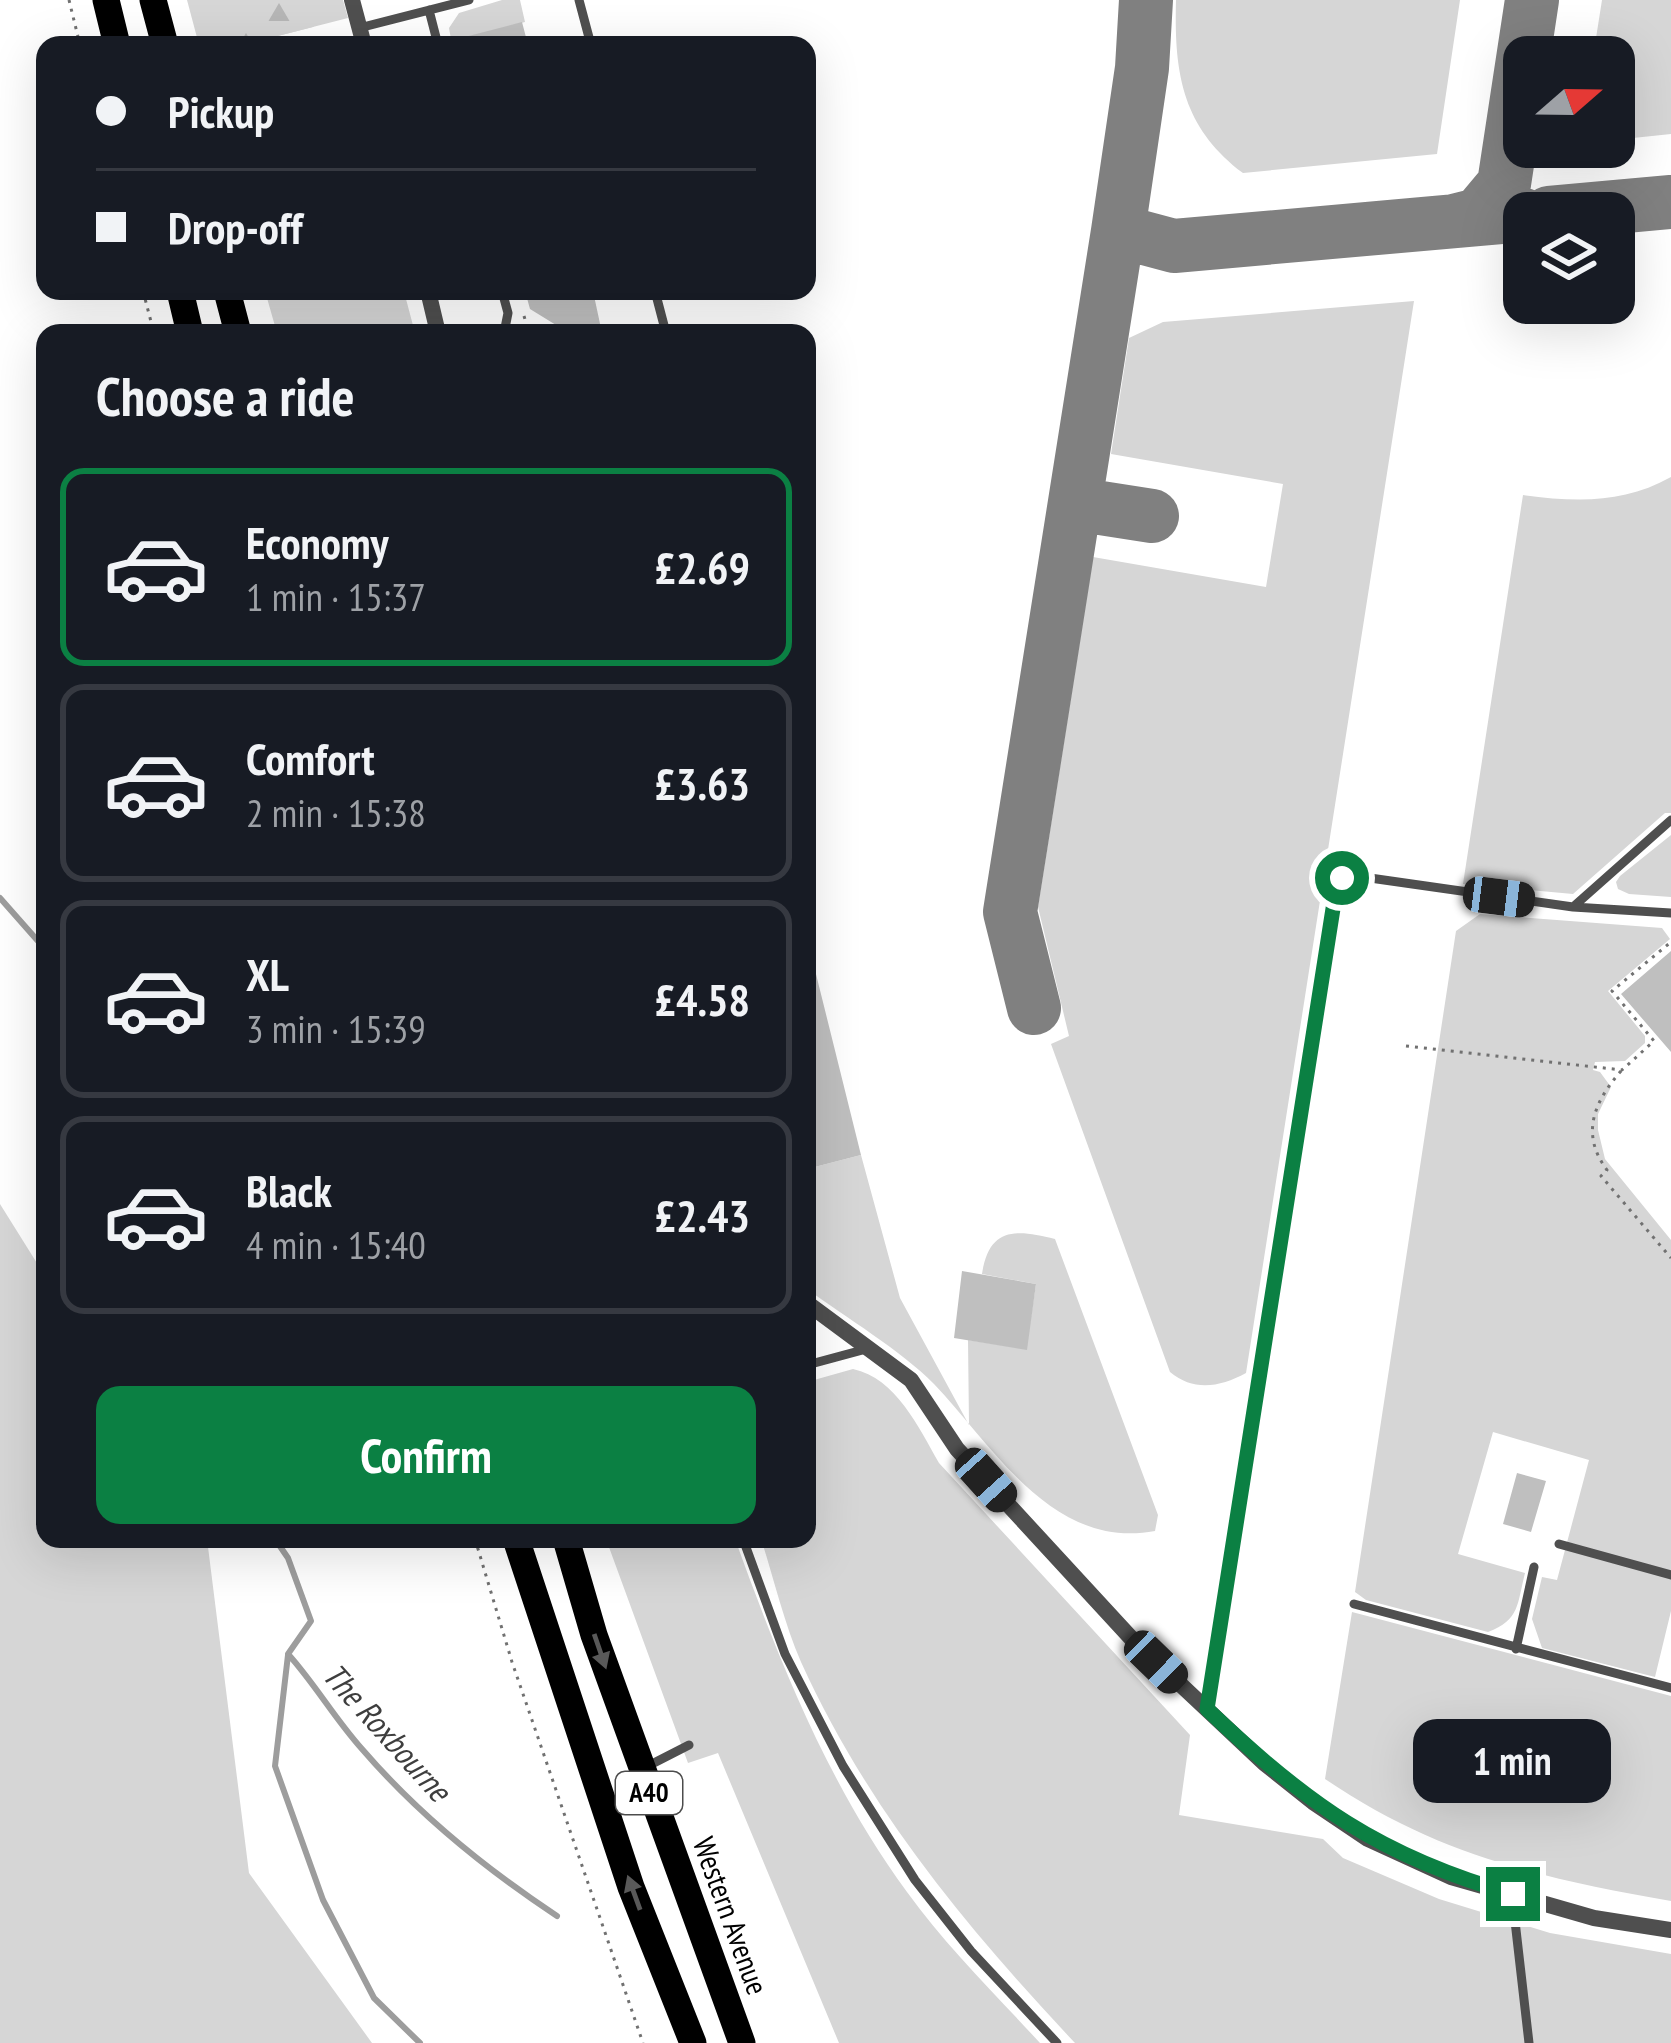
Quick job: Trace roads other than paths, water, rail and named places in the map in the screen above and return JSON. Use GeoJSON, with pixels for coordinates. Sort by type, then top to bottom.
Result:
{"type":"FeatureCollection","features":[{"type":"Feature","properties":{"kind":"highway"},"geometry":{"type":"LineString","coordinates":[[106,0],[115,36]]}},
{"type":"Feature","properties":{"kind":"highway"},"geometry":{"type":"LineString","coordinates":[[153,0],[163,36]]}},
{"type":"Feature","properties":{"kind":"highway","name":"A40"},"geometry":{"type":"LineString","coordinates":[[519,1548],[631,1887],[691,2043]]}},
{"type":"Feature","properties":{"kind":"highway","name":"Western Avenue"},"geometry":{"type":"LineString","coordinates":[[569,1548],[640,1768],[742,2043]]}},
{"type":"Feature","properties":{"kind":"street"},"geometry":{"type":"LineString","coordinates":[[352,0],[362,36]]}},
{"type":"Feature","properties":{"kind":"street"},"geometry":{"type":"LineString","coordinates":[[816,1309],[911,1380],[957,1449],[1131,1638],[1280,1776],[1368,1839],[1451,1877],[1594,1918],[1671,1930]]}},
{"type":"Feature","properties":{"kind":"lane"},"geometry":{"type":"LineString","coordinates":[[364,36],[429,10],[470,0]]}},
{"type":"Feature","properties":{"kind":"lane"},"geometry":{"type":"LineString","coordinates":[[579,0],[589,36]]}},
{"type":"Feature","properties":{"kind":"lane"},"geometry":{"type":"LineString","coordinates":[[429,10],[436,36]]}},
{"type":"Feature","properties":{"kind":"lane"},"geometry":{"type":"LineString","coordinates":[[1573,907],[1671,820]]}},
{"type":"Feature","properties":{"kind":"lane"},"geometry":{"type":"LineString","coordinates":[[1207,1709],[1337,887],[1349,875],[1573,907],[1671,914]]}},
{"type":"Feature","properties":{"kind":"lane"},"geometry":{"type":"LineString","coordinates":[[816,1363],[870,1348]]}},
{"type":"Feature","properties":{"kind":"lane"},"geometry":{"type":"LineString","coordinates":[[1559,1544],[1671,1575]]}},
{"type":"Feature","properties":{"kind":"lane"},"geometry":{"type":"LineString","coordinates":[[746,1548],[785,1654],[855,1785],[914,1880],[971,1952],[1057,2043]]}},
{"type":"Feature","properties":{"kind":"lane"},"geometry":{"type":"LineString","coordinates":[[1516,1649],[1534,1567]]}},
{"type":"Feature","properties":{"kind":"lane"},"geometry":{"type":"LineString","coordinates":[[1354,1604],[1671,1688]]}},
{"type":"Feature","properties":{"kind":"lane"},"geometry":{"type":"LineString","coordinates":[[640,1768],[664,1761],[689,1745]]}},
{"type":"Feature","properties":{"kind":"lane"},"geometry":{"type":"LineString","coordinates":[[1513,1894],[1529,2043]]}},
{"type":"Feature","properties":{"kind":"waterway","name":"The Roxbourne"},"geometry":{"type":"LineString","coordinates":[[0,898],[36,939]]}},
{"type":"Feature","properties":{"kind":"waterway","name":"The Roxbourne"},"geometry":{"type":"LineString","coordinates":[[281,1548],[311,1621],[288,1654],[352,1738],[406,1796],[479,1860],[557,1916]]}},
{"type":"Feature","properties":{"kind":"waterway"},"geometry":{"type":"LineString","coordinates":[[288,1655],[275,1766],[323,1900],[374,1998],[420,2043]]}}]}
